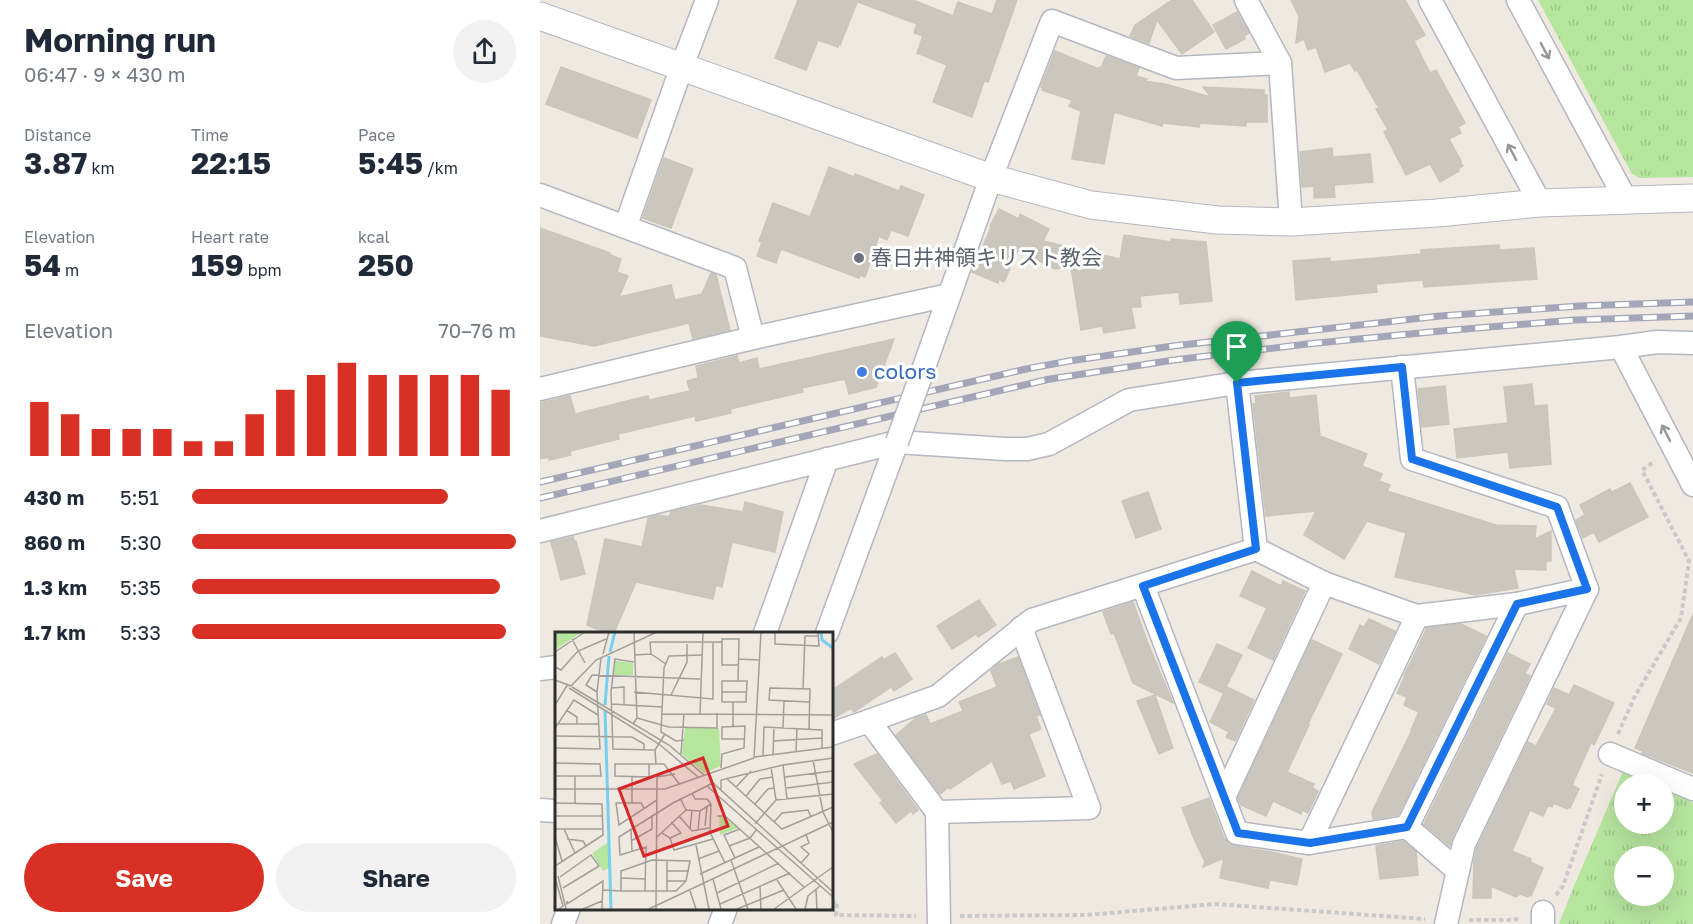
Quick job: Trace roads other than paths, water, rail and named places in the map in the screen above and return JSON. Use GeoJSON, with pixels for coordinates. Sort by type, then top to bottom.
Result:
{"type":"FeatureCollection","features":[{"type":"Feature","properties":{"kind":"street"},"geometry":{"type":"LineString","coordinates":[[626,225],[707,0]]}},
{"type":"Feature","properties":{"kind":"street"},"geometry":{"type":"LineString","coordinates":[[1246,0],[1280,63],[1291,222]]}},
{"type":"Feature","properties":{"kind":"street"},"geometry":{"type":"LineString","coordinates":[[1430,0],[1540,203]]}},
{"type":"Feature","properties":{"kind":"street"},"geometry":{"type":"LineString","coordinates":[[1518,0],[1626,200]]}},
{"type":"Feature","properties":{"kind":"street"},"geometry":{"type":"LineString","coordinates":[[540,16],[991,178],[1091,205],[1217,220],[1291,222],[1437,213],[1540,203],[1693,198]]}},
{"type":"Feature","properties":{"kind":"street"},"geometry":{"type":"LineString","coordinates":[[827,632],[991,178],[1052,21],[1176,68],[1280,63]]}},
{"type":"Feature","properties":{"kind":"street"},"geometry":{"type":"LineString","coordinates":[[540,195],[626,225],[735,268],[753,338]]}},
{"type":"Feature","properties":{"kind":"street"},"geometry":{"type":"LineString","coordinates":[[540,388],[753,338],[949,296]]}},
{"type":"Feature","properties":{"kind":"street"},"geometry":{"type":"LineString","coordinates":[[540,531],[897,442],[1005,449],[1026,449],[1049,444],[1129,400],[1237,383],[1657,342],[1693,343]]}},
{"type":"Feature","properties":{"kind":"street"},"geometry":{"type":"LineString","coordinates":[[1621,347],[1693,485]]}},
{"type":"Feature","properties":{"kind":"street"},"geometry":{"type":"LineString","coordinates":[[1402,367],[1412,459],[1557,507],[1587,589],[1464,844],[1446,924]]}},
{"type":"Feature","properties":{"kind":"street"},"geometry":{"type":"LineString","coordinates":[[1237,383],[1256,549]]}},
{"type":"Feature","properties":{"kind":"street"},"geometry":{"type":"LineString","coordinates":[[765,632],[827,459]]}},
{"type":"Feature","properties":{"kind":"street"},"geometry":{"type":"LineString","coordinates":[[832,734],[938,696],[1032,620],[1256,549],[1324,583],[1416,616],[1517,604],[1587,589]]}},
{"type":"Feature","properties":{"kind":"street"},"geometry":{"type":"LineString","coordinates":[[1224,797],[1324,583]]}},
{"type":"Feature","properties":{"kind":"street"},"geometry":{"type":"LineString","coordinates":[[1143,586],[1238,833],[1310,843],[1407,827]]}},
{"type":"Feature","properties":{"kind":"street"},"geometry":{"type":"LineString","coordinates":[[1407,827],[1517,604]]}},
{"type":"Feature","properties":{"kind":"street"},"geometry":{"type":"LineString","coordinates":[[1310,843],[1416,616]]}},
{"type":"Feature","properties":{"kind":"street"},"geometry":{"type":"LineString","coordinates":[[937,812],[1089,808],[1021,628]]}},
{"type":"Feature","properties":{"kind":"street"},"geometry":{"type":"LineString","coordinates":[[540,669],[555,667]]}},
{"type":"Feature","properties":{"kind":"street"},"geometry":{"type":"LineString","coordinates":[[869,721],[937,812],[939,924]]}},
{"type":"Feature","properties":{"kind":"street"},"geometry":{"type":"LineString","coordinates":[[1610,754],[1693,789]]}},
{"type":"Feature","properties":{"kind":"street"},"geometry":{"type":"LineString","coordinates":[[540,810],[555,811]]}},
{"type":"Feature","properties":{"kind":"street"},"geometry":{"type":"LineString","coordinates":[[1407,827],[1458,871]]}},
{"type":"Feature","properties":{"kind":"street"},"geometry":{"type":"LineString","coordinates":[[563,924],[569,909]]}},
{"type":"Feature","properties":{"kind":"street"},"geometry":{"type":"LineString","coordinates":[[720,924],[726,909]]}},
{"type":"Feature","properties":{"kind":"railway"},"geometry":{"type":"LineString","coordinates":[[540,482],[1069,361],[1173,346],[1440,316],[1579,306],[1693,302]]}},
{"type":"Feature","properties":{"kind":"railway"},"geometry":{"type":"LineString","coordinates":[[540,498],[1050,379],[1174,360],[1307,344],[1575,320],[1693,316]]}},
{"type":"Feature","properties":{"kind":"place","name":"春日井神領キリスト教会"},"geometry":{"type":"Point","coordinates":[859,258]}},
{"type":"Feature","properties":{"kind":"place","name":"colors"},"geometry":{"type":"Point","coordinates":[862,372]}}]}
